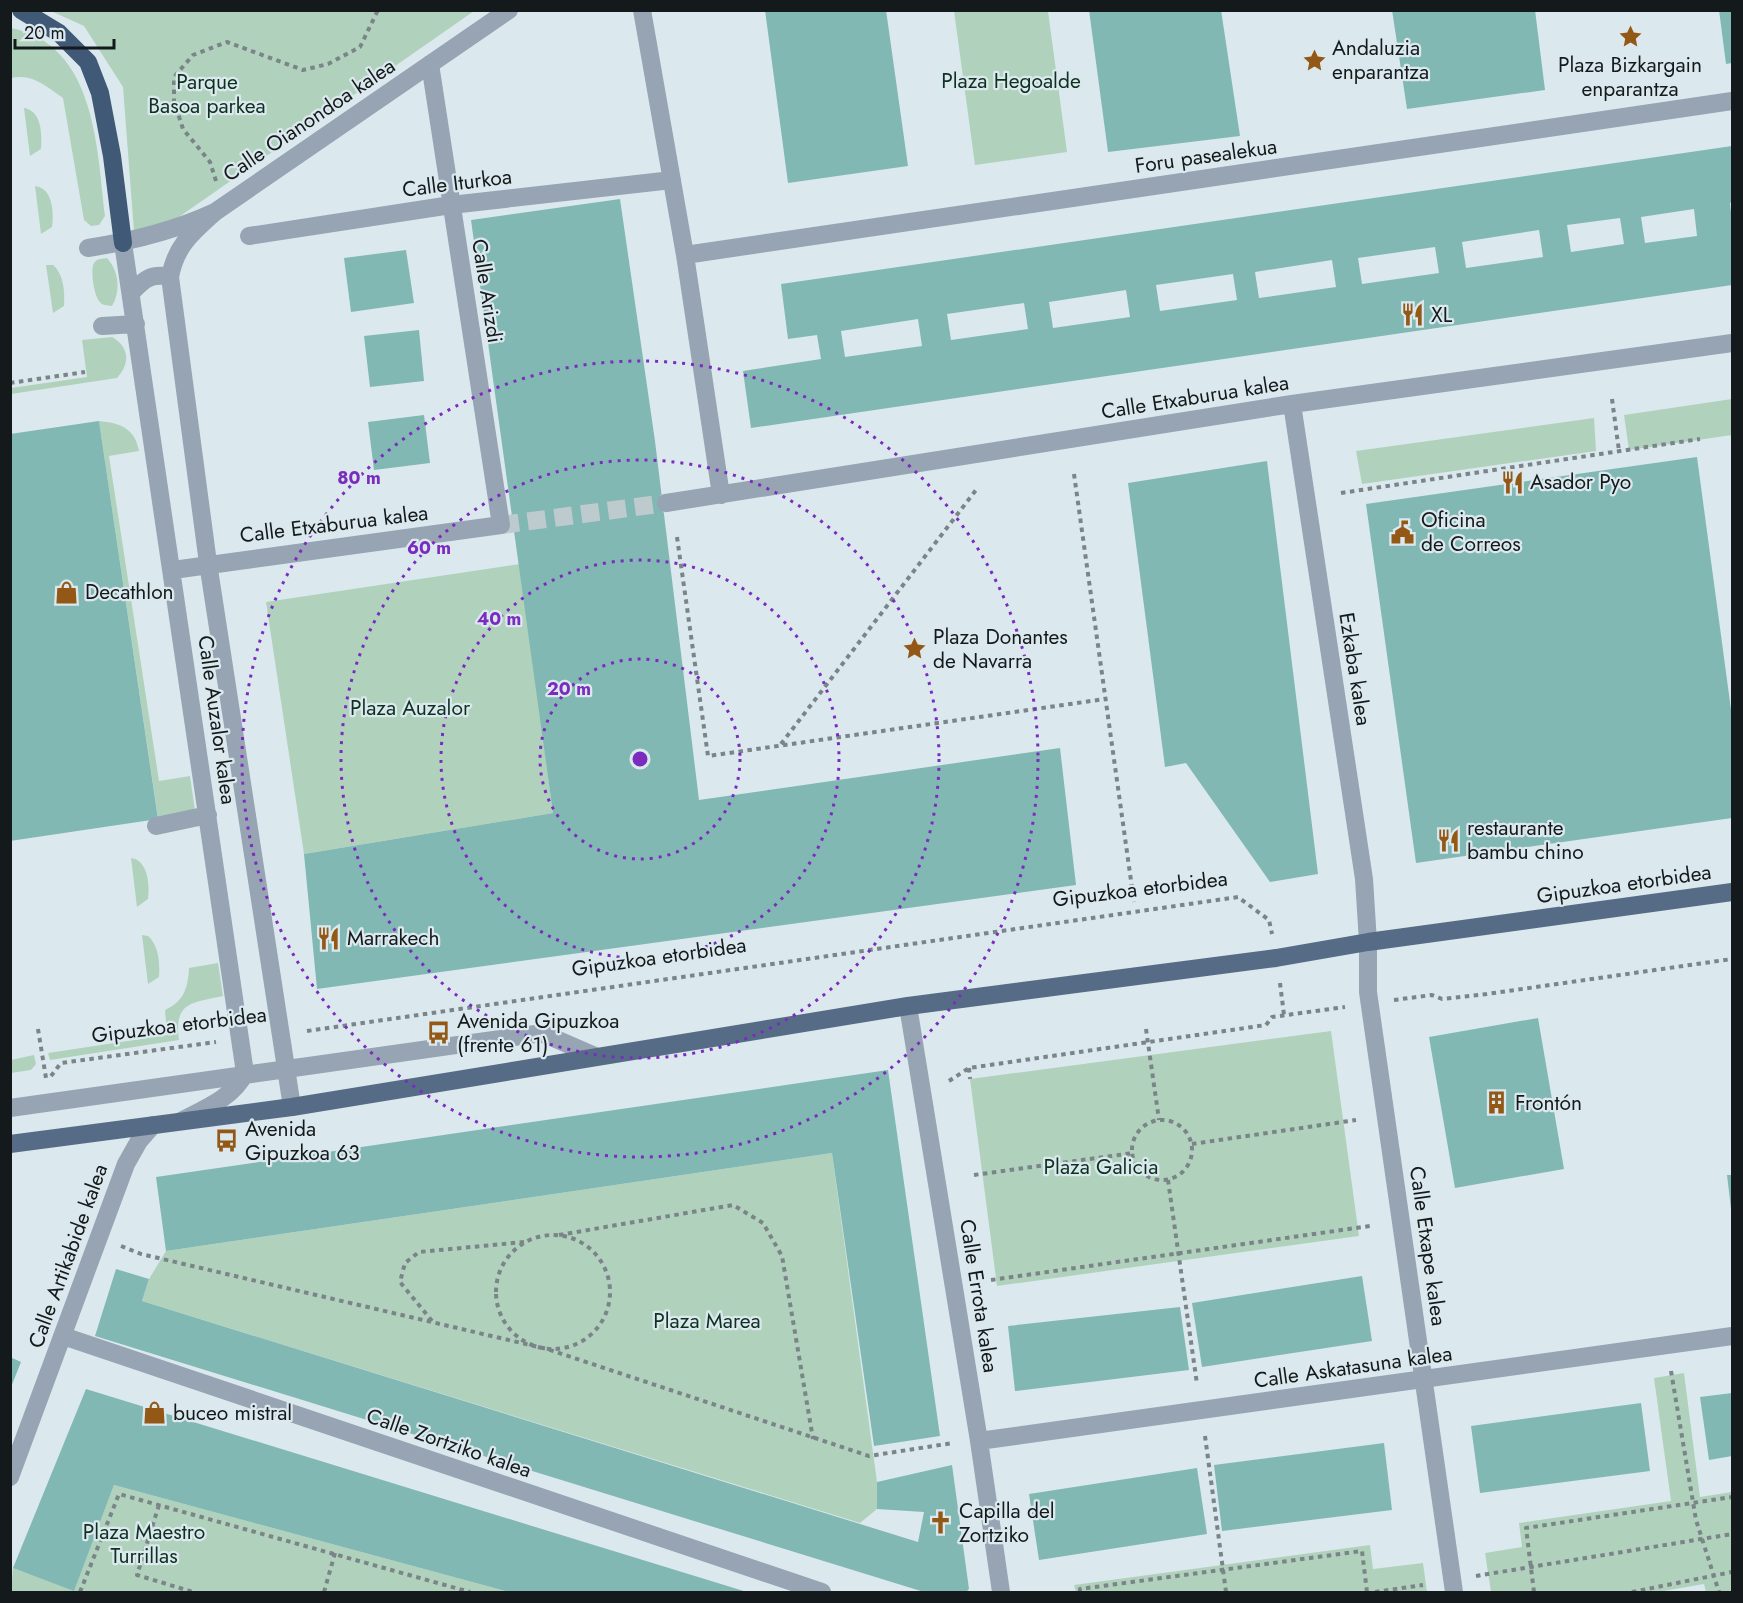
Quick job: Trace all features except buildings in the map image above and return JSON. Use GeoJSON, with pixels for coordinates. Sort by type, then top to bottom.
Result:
{"type":"FeatureCollection","features":[{"type":"Feature","properties":{"kind":"highway"},"geometry":{"type":"LineString","coordinates":[[21,10],[59,33],[88,62],[100,93],[123,243]]}},
{"type":"Feature","properties":{"kind":"main road","name":"Gipuzkoa etorbidea"},"geometry":{"type":"LineString","coordinates":[[10,1144],[292,1107],[908,1006],[1276,958],[1368,942],[1732,892]]}},
{"type":"Feature","properties":{"kind":"street","name":"Calle Oianondoa kalea"},"geometry":{"type":"LineString","coordinates":[[88,248],[123,243],[182,227],[215,212],[508,10]]}},
{"type":"Feature","properties":{"kind":"street"},"geometry":{"type":"LineString","coordinates":[[642,10],[685,255],[721,495]]}},
{"type":"Feature","properties":{"kind":"street","name":"Calle Arizdi"},"geometry":{"type":"LineString","coordinates":[[430,64],[501,525]]}},
{"type":"Feature","properties":{"kind":"street","name":"Foru pasealekua"},"geometry":{"type":"LineString","coordinates":[[685,255],[1732,101]]}},
{"type":"Feature","properties":{"kind":"street","name":"Calle Iturkoa"},"geometry":{"type":"LineString","coordinates":[[249,236],[451,205],[672,180]]}},
{"type":"Feature","properties":{"kind":"street","name":"Calle Auzalor kalea"},"geometry":{"type":"LineString","coordinates":[[215,212],[189,236],[174,256],[170,277],[208,563],[279,1035],[292,1107]]}},
{"type":"Feature","properties":{"kind":"street","name":"Calle Auzalor kalea"},"geometry":{"type":"LineString","coordinates":[[123,243],[173,570],[245,1073]]}},
{"type":"Feature","properties":{"kind":"street"},"geometry":{"type":"LineString","coordinates":[[132,292],[144,280],[157,274],[170,277]]}},
{"type":"Feature","properties":{"kind":"street"},"geometry":{"type":"LineString","coordinates":[[102,326],[136,324]]}},
{"type":"Feature","properties":{"kind":"street","name":"Calle Etxaburua kalea"},"geometry":{"type":"LineString","coordinates":[[666,502],[1292,404],[1732,343]]}},
{"type":"Feature","properties":{"kind":"street","name":"Ezkaba kalea"},"geometry":{"type":"LineString","coordinates":[[1292,404],[1364,879],[1368,942]]}},
{"type":"Feature","properties":{"kind":"street","name":"Calle Etxaburua kalea"},"geometry":{"type":"LineString","coordinates":[[173,570],[208,563],[501,525]]}},
{"type":"Feature","properties":{"kind":"street"},"geometry":{"type":"LineString","coordinates":[[156,826],[208,815]]}},
{"type":"Feature","properties":{"kind":"street","name":"Calle Etxape kalea"},"geometry":{"type":"LineString","coordinates":[[1368,942],[1369,1003],[1454,1593]]}},
{"type":"Feature","properties":{"kind":"street","name":"Calle Errota kalea"},"geometry":{"type":"LineString","coordinates":[[908,1006],[979,1441],[1001,1593]]}},
{"type":"Feature","properties":{"kind":"street"},"geometry":{"type":"LineString","coordinates":[[10,1108],[245,1073],[542,1033],[595,1056]]}},
{"type":"Feature","properties":{"kind":"street"},"geometry":{"type":"LineString","coordinates":[[181,1121],[218,1101],[239,1085],[245,1073]]}},
{"type":"Feature","properties":{"kind":"street","name":"Calle Artikabide kalea"},"geometry":{"type":"LineString","coordinates":[[10,1477],[126,1164],[139,1141],[153,1125]]}},
{"type":"Feature","properties":{"kind":"street","name":"Calle Zortziko kalea"},"geometry":{"type":"LineString","coordinates":[[63,1336],[822,1593]]}},
{"type":"Feature","properties":{"kind":"street","name":"Calle Askatasuna kalea"},"geometry":{"type":"LineString","coordinates":[[979,1441],[1732,1336]]}},
{"type":"Feature","properties":{"kind":"path"},"geometry":{"type":"LineString","coordinates":[[216,181],[210,162],[183,129],[174,101],[174,77],[193,55],[226,42],[303,70],[320,66],[360,47],[378,10]]}},
{"type":"Feature","properties":{"kind":"path"},"geometry":{"type":"LineString","coordinates":[[10,382],[85,372]]}},
{"type":"Feature","properties":{"kind":"path"},"geometry":{"type":"LineString","coordinates":[[1612,399],[1619,451]]}},
{"type":"Feature","properties":{"kind":"path"},"geometry":{"type":"LineString","coordinates":[[1341,492],[1700,439]]}},
{"type":"Feature","properties":{"kind":"path"},"geometry":{"type":"LineString","coordinates":[[1074,474],[1134,902]]}},
{"type":"Feature","properties":{"kind":"path"},"geometry":{"type":"LineString","coordinates":[[781,745],[976,490]]}},
{"type":"Feature","properties":{"kind":"path"},"geometry":{"type":"LineString","coordinates":[[677,537],[708,756],[1105,699]]}},
{"type":"Feature","properties":{"kind":"path","name":"Gipuzkoa etorbidea"},"geometry":{"type":"LineString","coordinates":[[279,1035],[1238,897],[1269,920],[1272,931]]}},
{"type":"Feature","properties":{"kind":"path"},"geometry":{"type":"LineString","coordinates":[[948,1079],[969,1068],[1266,1025],[1272,1017],[1432,995],[1442,999],[1487,994],[1732,959]]}},
{"type":"Feature","properties":{"kind":"path","name":"Gipuzkoa etorbidea"},"geometry":{"type":"LineString","coordinates":[[38,1029],[46,1082],[61,1063],[241,1039]]}},
{"type":"Feature","properties":{"kind":"path"},"geometry":{"type":"LineString","coordinates":[[1146,1029],[1159,1120]]}},
{"type":"Feature","properties":{"kind":"path"},"geometry":{"type":"LineString","coordinates":[[969,1068],[970,1079]]}},
{"type":"Feature","properties":{"kind":"path"},"geometry":{"type":"LineString","coordinates":[[1159,1120],[1168,1121],[1184,1129],[1192,1144],[1192,1154],[1184,1171],[1168,1180],[1148,1177],[1135,1162],[1133,1153],[1137,1135],[1142,1128],[1159,1120]]}},
{"type":"Feature","properties":{"kind":"path"},"geometry":{"type":"LineString","coordinates":[[1192,1144],[1356,1120]]}},
{"type":"Feature","properties":{"kind":"path"},"geometry":{"type":"LineString","coordinates":[[974,1175],[1133,1153]]}},
{"type":"Feature","properties":{"kind":"path"},"geometry":{"type":"LineString","coordinates":[[1168,1180],[1197,1385]]}},
{"type":"Feature","properties":{"kind":"path"},"geometry":{"type":"LineString","coordinates":[[433,1322],[400,1282],[405,1263],[419,1252],[524,1242],[541,1235],[560,1235],[733,1206],[763,1223],[782,1256],[813,1439]]}},
{"type":"Feature","properties":{"kind":"path"},"geometry":{"type":"LineString","coordinates":[[991,1280],[1370,1226]]}},
{"type":"Feature","properties":{"kind":"path"},"geometry":{"type":"LineString","coordinates":[[116,1244],[141,1254],[547,1349],[567,1347],[585,1339],[599,1325],[608,1307],[610,1288],[605,1268],[594,1252],[578,1240],[560,1235]]}},
{"type":"Feature","properties":{"kind":"path"},"geometry":{"type":"LineString","coordinates":[[524,1242],[511,1253],[501,1268],[496,1286],[497,1303],[503,1320],[514,1334],[530,1344],[868,1456],[954,1443]]}},
{"type":"Feature","properties":{"kind":"path"},"geometry":{"type":"LineString","coordinates":[[1671,1370],[1693,1503],[1719,1593]]}},
{"type":"Feature","properties":{"kind":"path"},"geometry":{"type":"LineString","coordinates":[[1205,1436],[1226,1593]]}},
{"type":"Feature","properties":{"kind":"path"},"geometry":{"type":"LineString","coordinates":[[80,1593],[119,1494],[335,1553],[470,1593]]}},
{"type":"Feature","properties":{"kind":"path"},"geometry":{"type":"LineString","coordinates":[[1534,1593],[1526,1528],[1732,1497]]}},
{"type":"Feature","properties":{"kind":"path"},"geometry":{"type":"LineString","coordinates":[[159,1505],[137,1575],[193,1593]]}},
{"type":"Feature","properties":{"kind":"path"},"geometry":{"type":"LineString","coordinates":[[1473,1577],[1732,1534]]}},
{"type":"Feature","properties":{"kind":"path"},"geometry":{"type":"LineString","coordinates":[[1080,1593],[1080,1589],[1362,1551],[1367,1593]]}},
{"type":"Feature","properties":{"kind":"path"},"geometry":{"type":"LineString","coordinates":[[324,1593],[335,1553]]}},
{"type":"Feature","properties":{"kind":"path"},"geometry":{"type":"LineString","coordinates":[[1632,1593],[1714,1578],[1732,1572]]}},
{"type":"Feature","properties":{"kind":"path"},"geometry":{"type":"LineString","coordinates":[[1375,1593],[1423,1585]]}},
{"type":"Feature","properties":{"kind":"path"},"geometry":{"type":"LineString","coordinates":[[449,1593],[451,1587]]}},
{"type":"Feature","properties":{"kind":"green space","name":"Parque Basoa parkea"},"geometry":{"type":"Polygon","coordinates":[[[51,11],[474,11],[166,226],[134,232],[123,87],[84,26],[51,11]]]}},
{"type":"Feature","properties":{"kind":"green space","name":"Plaza Hegoalde"},"geometry":{"type":"Polygon","coordinates":[[[954,11],[1048,11],[1067,152],[975,165],[954,11]]]}},
{"type":"Feature","properties":{"kind":"green space"},"geometry":{"type":"Polygon","coordinates":[[[11,28],[39,38],[60,55],[76,77],[87,103],[99,160],[105,216],[99,225],[91,226],[84,220],[63,98],[32,79],[11,78],[11,28]]]}},
{"type":"Feature","properties":{"kind":"green space"},"geometry":{"type":"Polygon","coordinates":[[[24,108],[30,110],[38,118],[41,130],[41,149],[30,156],[24,108]]]}},
{"type":"Feature","properties":{"kind":"green space"},"geometry":{"type":"Polygon","coordinates":[[[35,186],[46,191],[53,215],[52,227],[41,234],[35,186]]]}},
{"type":"Feature","properties":{"kind":"green space"},"geometry":{"type":"Polygon","coordinates":[[[107,258],[114,269],[118,288],[112,306],[103,305],[99,301],[93,277],[95,261],[107,258]]]}},
{"type":"Feature","properties":{"kind":"green space"},"geometry":{"type":"Polygon","coordinates":[[[46,265],[53,265],[60,273],[64,290],[64,306],[53,313],[46,265]]]}},
{"type":"Feature","properties":{"kind":"green space"},"geometry":{"type":"Polygon","coordinates":[[[112,337],[122,346],[126,356],[124,367],[117,378],[11,394],[11,388],[87,377],[82,340],[112,337]]]}},
{"type":"Feature","properties":{"kind":"green space"},"geometry":{"type":"Polygon","coordinates":[[[1732,399],[1732,435],[1629,450],[1624,415],[1732,399]]]}},
{"type":"Feature","properties":{"kind":"green space"},"geometry":{"type":"Polygon","coordinates":[[[1594,418],[1596,451],[1362,484],[1356,451],[1594,418]]]}},
{"type":"Feature","properties":{"kind":"green space"},"geometry":{"type":"Polygon","coordinates":[[[99,421],[114,423],[125,428],[134,437],[139,451],[109,456],[159,781],[190,776],[195,811],[158,818],[99,421]]]}},
{"type":"Feature","properties":{"kind":"green space","name":"Plaza Auzalor"},"geometry":{"type":"Polygon","coordinates":[[[520,564],[553,813],[304,854],[266,602],[520,564]]]}},
{"type":"Feature","properties":{"kind":"green space"},"geometry":{"type":"Polygon","coordinates":[[[131,858],[141,863],[147,874],[149,887],[148,899],[137,907],[131,858]]]}},
{"type":"Feature","properties":{"kind":"green space"},"geometry":{"type":"Polygon","coordinates":[[[142,935],[152,940],[159,961],[159,977],[148,984],[142,935]]]}},
{"type":"Feature","properties":{"kind":"green space"},"geometry":{"type":"Polygon","coordinates":[[[218,963],[223,996],[202,1000],[187,1006],[182,1011],[178,1027],[179,1040],[50,1060],[48,1053],[167,1035],[165,1010],[177,1002],[184,993],[189,968],[218,963]]]}},
{"type":"Feature","properties":{"kind":"green space","name":"Plaza Galicia"},"geometry":{"type":"Polygon","coordinates":[[[1331,1031],[1359,1236],[997,1286],[970,1079],[1331,1031]]]}},
{"type":"Feature","properties":{"kind":"green space"},"geometry":{"type":"Polygon","coordinates":[[[34,1055],[36,1064],[31,1070],[11,1073],[11,1060],[34,1055]]]}},
{"type":"Feature","properties":{"kind":"green space","name":"Plaza Marea"},"geometry":{"type":"Polygon","coordinates":[[[832,1153],[877,1482],[877,1509],[860,1523],[142,1301],[149,1279],[166,1251],[832,1153]]]}},
{"type":"Feature","properties":{"kind":"green space"},"geometry":{"type":"Polygon","coordinates":[[[1684,1373],[1700,1497],[1732,1492],[1732,1592],[1706,1592],[1704,1584],[1658,1592],[1491,1592],[1485,1553],[1522,1547],[1519,1523],[1671,1501],[1654,1378],[1684,1373]]]}},
{"type":"Feature","properties":{"kind":"green space","name":"Plaza Maestro Turrillas"},"geometry":{"type":"Polygon","coordinates":[[[114,1485],[509,1592],[11,1592],[13,1568],[74,1590],[114,1485]]]}},
{"type":"Feature","properties":{"kind":"green space"},"geometry":{"type":"Polygon","coordinates":[[[1370,1545],[1373,1569],[1423,1563],[1427,1592],[1076,1592],[1074,1585],[1370,1545]]]}},
{"type":"Feature","properties":{"kind":"tunnel"},"geometry":{"type":"LineString","coordinates":[[501,525],[666,503]]}},
{"type":"Feature","properties":{"kind":"place","name":"Plaza Bizkargain enparantza"},"geometry":{"type":"Point","coordinates":[1630,37]}},
{"type":"Feature","properties":{"kind":"place","name":"Andaluzia enparantza"},"geometry":{"type":"Point","coordinates":[1314,60]}},
{"type":"Feature","properties":{"kind":"place","name":"XL"},"geometry":{"type":"Point","coordinates":[1413,315]}},
{"type":"Feature","properties":{"kind":"place","name":"Asador Pyo"},"geometry":{"type":"Point","coordinates":[1512,482]}},
{"type":"Feature","properties":{"kind":"place","name":"Oficina de Correos"},"geometry":{"type":"Point","coordinates":[1403,532]}},
{"type":"Feature","properties":{"kind":"place","name":"Decathlon"},"geometry":{"type":"Point","coordinates":[67,592]}},
{"type":"Feature","properties":{"kind":"place","name":"Plaza Donantes de Navarra"},"geometry":{"type":"Point","coordinates":[915,649]}},
{"type":"Feature","properties":{"kind":"place","name":"restaurante bambu chino"},"geometry":{"type":"Point","coordinates":[1449,840]}},
{"type":"Feature","properties":{"kind":"place","name":"Marrakech"},"geometry":{"type":"Point","coordinates":[329,938]}},
{"type":"Feature","properties":{"kind":"place","name":"Avenida Gipuzkoa (frente 61)"},"geometry":{"type":"Point","coordinates":[439,1033]}},
{"type":"Feature","properties":{"kind":"place","name":"Frontón"},"geometry":{"type":"Point","coordinates":[1497,1103]}},
{"type":"Feature","properties":{"kind":"place","name":"Avenida Gipuzkoa 63"},"geometry":{"type":"Point","coordinates":[227,1141]}},
{"type":"Feature","properties":{"kind":"place","name":"buceo mistral"},"geometry":{"type":"Point","coordinates":[155,1413]}},
{"type":"Feature","properties":{"kind":"place","name":"Capilla del Zortziko"},"geometry":{"type":"Point","coordinates":[941,1523]}}]}
